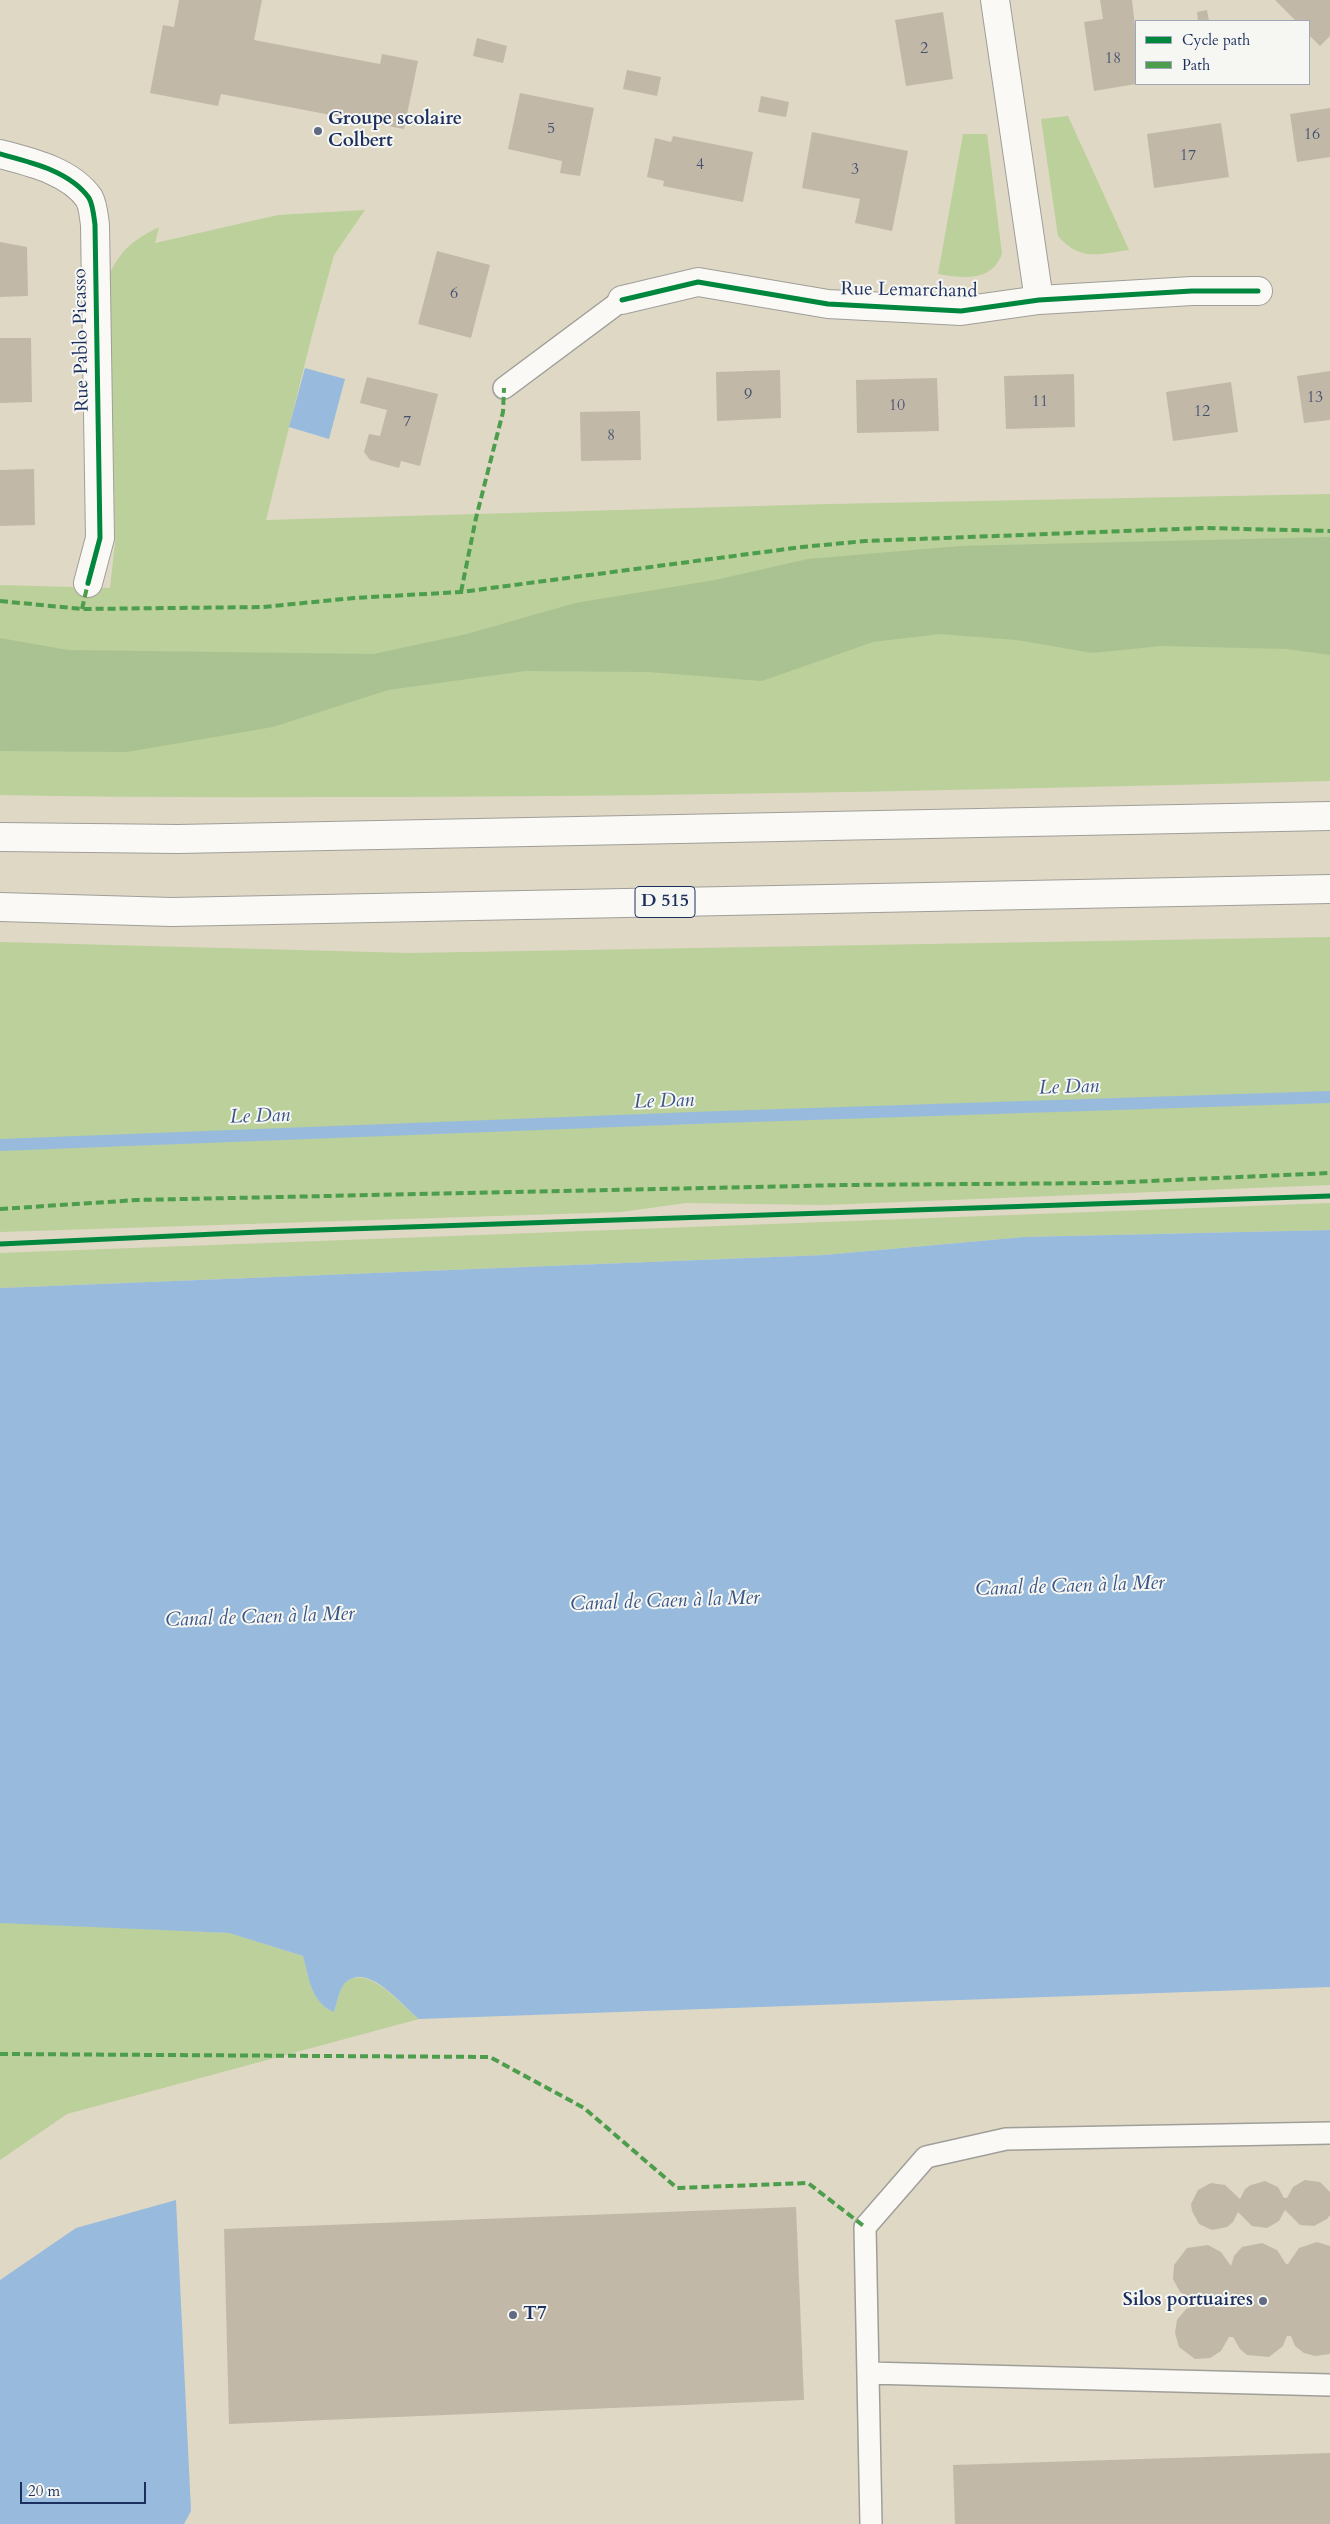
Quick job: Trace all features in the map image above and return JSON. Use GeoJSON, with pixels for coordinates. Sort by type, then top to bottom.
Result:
{"type":"FeatureCollection","features":[{"type":"Feature","properties":{"kind":"main road"},"geometry":{"type":"LineString","coordinates":[[995,0],[1039,300]]}},
{"type":"Feature","properties":{"kind":"main road","name":"Rue Pablo Picasso"},"geometry":{"type":"LineString","coordinates":[[0,154],[31,162],[72,181],[90,200],[95,225],[100,538],[88,583]]}},
{"type":"Feature","properties":{"kind":"main road","name":"Rue Lemarchand"},"geometry":{"type":"LineString","coordinates":[[622,300],[698,282],[828,304],[961,311],[1039,300],[1192,291],[1258,291]]}},
{"type":"Feature","properties":{"kind":"main road"},"geometry":{"type":"LineString","coordinates":[[0,837],[188,839],[1330,816]]}},
{"type":"Feature","properties":{"kind":"main road","name":"D 515"},"geometry":{"type":"LineString","coordinates":[[0,907],[182,912],[1330,889]]}},
{"type":"Feature","properties":{"kind":"lane"},"geometry":{"type":"LineString","coordinates":[[504,388],[622,300]]}},
{"type":"Feature","properties":{"kind":"lane"},"geometry":{"type":"LineString","coordinates":[[871,2524],[865,2227],[926,2157],[1006,2139],[1330,2133]]}},
{"type":"Feature","properties":{"kind":"lane"},"geometry":{"type":"LineString","coordinates":[[869,2373],[1330,2385]]}},
{"type":"Feature","properties":{"kind":"green space"},"geometry":{"type":"Polygon","coordinates":[[[1068,116],[1129,250],[1099,254],[1082,253],[1074,250],[1058,236],[1041,119],[1068,116]]]}},
{"type":"Feature","properties":{"kind":"green space"},"geometry":{"type":"Polygon","coordinates":[[[963,134],[987,134],[1002,254],[996,265],[987,272],[967,277],[938,274],[963,134]]]}},
{"type":"Feature","properties":{"kind":"green space"},"geometry":{"type":"Polygon","coordinates":[[[365,210],[334,255],[266,520],[829,504],[1330,494],[1330,781],[633,795],[100,797],[0,795],[0,585],[110,588],[115,543],[110,273],[115,264],[130,245],[159,227],[155,243],[278,215],[365,210]]]}},
{"type":"Feature","properties":{"kind":"green space"},"geometry":{"type":"Polygon","coordinates":[[[1330,537],[1330,655],[1287,649],[1162,646],[1092,653],[1017,640],[939,634],[873,642],[762,681],[649,672],[525,671],[388,690],[273,727],[127,752],[0,751],[0,638],[68,650],[373,654],[467,634],[575,603],[715,580],[808,559],[960,546],[1330,537]]]}},
{"type":"Feature","properties":{"kind":"green space"},"geometry":{"type":"Polygon","coordinates":[[[1330,937],[1330,1185],[824,1205],[686,1203],[621,1212],[0,1232],[0,942],[410,953],[1330,937]]]}},
{"type":"Feature","properties":{"kind":"green space"},"geometry":{"type":"Polygon","coordinates":[[[1330,1203],[1330,1230],[1024,1237],[824,1255],[0,1288],[0,1253],[1330,1203]]]}},
{"type":"Feature","properties":{"kind":"green space"},"geometry":{"type":"Polygon","coordinates":[[[0,1923],[229,1933],[303,1956],[312,1989],[320,2003],[334,2012],[345,1983],[354,1978],[364,1978],[384,1988],[419,2019],[67,2114],[0,2160],[0,1923]]]}},
{"type":"Feature","properties":{"kind":"water"},"geometry":{"type":"Polygon","coordinates":[[[305,368],[345,379],[329,439],[289,427],[305,368]]]}},
{"type":"Feature","properties":{"kind":"water","name":"Canal de Caen à la Mer"},"geometry":{"type":"Polygon","coordinates":[[[1330,1230],[1330,1987],[419,2019],[384,1988],[374,1981],[364,1978],[354,1978],[345,1983],[334,2012],[320,2003],[312,1989],[303,1956],[229,1933],[0,1923],[0,1288],[824,1255],[1024,1237],[1330,1230]]]}},
{"type":"Feature","properties":{"kind":"water"},"geometry":{"type":"Polygon","coordinates":[[[176,2200],[191,2511],[184,2524],[0,2524],[0,2280],[76,2228],[176,2200]]]}},
{"type":"Feature","properties":{"kind":"building"},"geometry":{"type":"Polygon","coordinates":[[[179,0],[262,0],[254,40],[380,64],[382,54],[418,61],[404,129],[221,94],[218,106],[150,93],[163,25],[174,27],[179,0]]]}},
{"type":"Feature","properties":{"kind":"building"},"geometry":{"type":"Polygon","coordinates":[[[1100,0],[1132,0],[1135,26],[1135,84],[1094,91],[1084,22],[1103,19],[1100,0]]]}},
{"type":"Feature","properties":{"kind":"building"},"geometry":{"type":"Polygon","coordinates":[[[1275,0],[1330,0],[1330,36],[1320,46],[1310,36],[1310,20],[1295,20],[1275,0]]]}},
{"type":"Feature","properties":{"kind":"building"},"geometry":{"type":"Polygon","coordinates":[[[1207,10],[1209,20],[1198,20],[1197,12],[1207,10]]]}},
{"type":"Feature","properties":{"kind":"building"},"geometry":{"type":"Polygon","coordinates":[[[943,12],[953,79],[906,86],[895,20],[943,12]]]}},
{"type":"Feature","properties":{"kind":"building"},"geometry":{"type":"Polygon","coordinates":[[[477,38],[507,46],[503,63],[473,56],[477,38]]]}},
{"type":"Feature","properties":{"kind":"building"},"geometry":{"type":"Polygon","coordinates":[[[627,70],[661,77],[657,96],[623,89],[627,70]]]}},
{"type":"Feature","properties":{"kind":"building"},"geometry":{"type":"Polygon","coordinates":[[[520,93],[594,108],[580,176],[560,173],[562,161],[508,149],[520,93]]]}},
{"type":"Feature","properties":{"kind":"building"},"geometry":{"type":"Polygon","coordinates":[[[761,96],[789,102],[786,117],[758,112],[761,96]]]}},
{"type":"Feature","properties":{"kind":"building"},"geometry":{"type":"Polygon","coordinates":[[[1330,108],[1330,157],[1297,162],[1290,114],[1330,108]]]}},
{"type":"Feature","properties":{"kind":"building"},"geometry":{"type":"Polygon","coordinates":[[[1221,123],[1229,177],[1154,188],[1147,134],[1221,123]]]}},
{"type":"Feature","properties":{"kind":"building"},"geometry":{"type":"Polygon","coordinates":[[[812,132],[908,151],[892,231],[855,223],[860,199],[802,188],[812,132]]]}},
{"type":"Feature","properties":{"kind":"building"},"geometry":{"type":"Polygon","coordinates":[[[673,136],[753,152],[743,202],[663,186],[664,181],[647,177],[655,138],[671,142],[673,136]]]}},
{"type":"Feature","properties":{"kind":"building"},"geometry":{"type":"Polygon","coordinates":[[[0,242],[27,247],[28,296],[0,297],[0,242]]]}},
{"type":"Feature","properties":{"kind":"building"},"geometry":{"type":"Polygon","coordinates":[[[437,251],[490,265],[471,338],[418,324],[437,251]]]}},
{"type":"Feature","properties":{"kind":"building"},"geometry":{"type":"Polygon","coordinates":[[[0,338],[31,338],[32,402],[0,403],[0,338]]]}},
{"type":"Feature","properties":{"kind":"building"},"geometry":{"type":"Polygon","coordinates":[[[780,370],[781,418],[717,421],[716,372],[780,370]]]}},
{"type":"Feature","properties":{"kind":"building"},"geometry":{"type":"Polygon","coordinates":[[[1330,371],[1330,420],[1304,423],[1297,376],[1330,371]]]}},
{"type":"Feature","properties":{"kind":"building"},"geometry":{"type":"Polygon","coordinates":[[[1074,374],[1075,427],[1006,429],[1004,376],[1074,374]]]}},
{"type":"Feature","properties":{"kind":"building"},"geometry":{"type":"Polygon","coordinates":[[[367,377],[438,394],[420,466],[401,461],[399,468],[370,460],[364,452],[369,434],[380,436],[387,410],[360,403],[367,377]]]}},
{"type":"Feature","properties":{"kind":"building"},"geometry":{"type":"Polygon","coordinates":[[[937,378],[939,431],[857,433],[856,380],[937,378]]]}},
{"type":"Feature","properties":{"kind":"building"},"geometry":{"type":"Polygon","coordinates":[[[1231,382],[1238,432],[1173,441],[1166,392],[1231,382]]]}},
{"type":"Feature","properties":{"kind":"building"},"geometry":{"type":"Polygon","coordinates":[[[640,411],[641,460],[581,461],[580,412],[640,411]]]}},
{"type":"Feature","properties":{"kind":"building"},"geometry":{"type":"Polygon","coordinates":[[[34,469],[35,525],[0,526],[0,470],[34,469]]]}},
{"type":"Feature","properties":{"kind":"building"},"geometry":{"type":"Polygon","coordinates":[[[1305,2180],[1320,2182],[1330,2192],[1330,2215],[1327,2219],[1314,2226],[1300,2225],[1285,2210],[1279,2221],[1267,2228],[1252,2226],[1238,2212],[1233,2222],[1227,2227],[1212,2230],[1199,2224],[1192,2211],[1191,2204],[1198,2190],[1211,2183],[1225,2185],[1240,2199],[1245,2189],[1265,2181],[1278,2187],[1284,2198],[1287,2198],[1293,2187],[1305,2180]]]}},
{"type":"Feature","properties":{"kind":"building","name":"T7"},"geometry":{"type":"Polygon","coordinates":[[[796,2207],[804,2400],[229,2424],[224,2229],[796,2207]]]}},
{"type":"Feature","properties":{"kind":"building","name":"Silos portuaires"},"geometry":{"type":"Polygon","coordinates":[[[1317,2242],[1330,2246],[1330,2354],[1315,2356],[1304,2353],[1295,2346],[1291,2336],[1287,2336],[1283,2346],[1269,2357],[1247,2355],[1240,2349],[1233,2337],[1229,2337],[1221,2351],[1210,2358],[1195,2359],[1179,2347],[1175,2333],[1177,2320],[1186,2309],[1200,2304],[1180,2292],[1173,2279],[1174,2265],[1187,2248],[1208,2245],[1221,2252],[1231,2266],[1234,2256],[1242,2247],[1262,2243],[1277,2250],[1286,2264],[1288,2264],[1299,2248],[1317,2242]]]}},
{"type":"Feature","properties":{"kind":"building"},"geometry":{"type":"Polygon","coordinates":[[[1330,2453],[1330,2524],[955,2524],[953,2465],[1330,2453]]]}},
{"type":"Feature","properties":{"kind":"waterway","name":"Le Dan"},"geometry":{"type":"LineString","coordinates":[[0,1145],[720,1117],[1330,1097]]}},
{"type":"Feature","properties":{"kind":"marked path"},"geometry":{"type":"LineString","coordinates":[[461,592],[476,518],[503,412],[504,388]]}},
{"type":"Feature","properties":{"kind":"marked path"},"geometry":{"type":"LineString","coordinates":[[0,601],[82,609],[263,607],[354,598],[461,592],[802,547],[865,541],[1204,528],[1330,531]]}},
{"type":"Feature","properties":{"kind":"marked path"},"geometry":{"type":"LineString","coordinates":[[82,609],[88,583]]}},
{"type":"Feature","properties":{"kind":"marked path"},"geometry":{"type":"LineString","coordinates":[[0,1209],[137,1200],[845,1185],[1106,1183],[1330,1173]]}},
{"type":"Feature","properties":{"kind":"marked path"},"geometry":{"type":"LineString","coordinates":[[0,2054],[490,2057],[584,2108],[677,2188],[808,2183],[865,2227]]}},
{"type":"Feature","properties":{"kind":"cycle path"},"geometry":{"type":"LineString","coordinates":[[0,154],[36,164],[60,174],[81,189],[89,198],[92,208],[95,225],[100,538],[88,583]]}},
{"type":"Feature","properties":{"kind":"cycle path"},"geometry":{"type":"LineString","coordinates":[[622,300],[698,282],[828,304],[961,311],[1039,300],[1192,291],[1258,291]]}},
{"type":"Feature","properties":{"kind":"cycle path"},"geometry":{"type":"LineString","coordinates":[[0,1244],[259,1232],[1330,1196]]}},
{"type":"Feature","properties":{"kind":"place","name":"Groupe scolaire Colbert"},"geometry":{"type":"Point","coordinates":[318,131]}},
{"type":"Feature","properties":{"kind":"place","name":"Silos portuaires"},"geometry":{"type":"Point","coordinates":[1263,2301]}},
{"type":"Feature","properties":{"kind":"place","name":"T7"},"geometry":{"type":"Point","coordinates":[513,2315]}}]}
